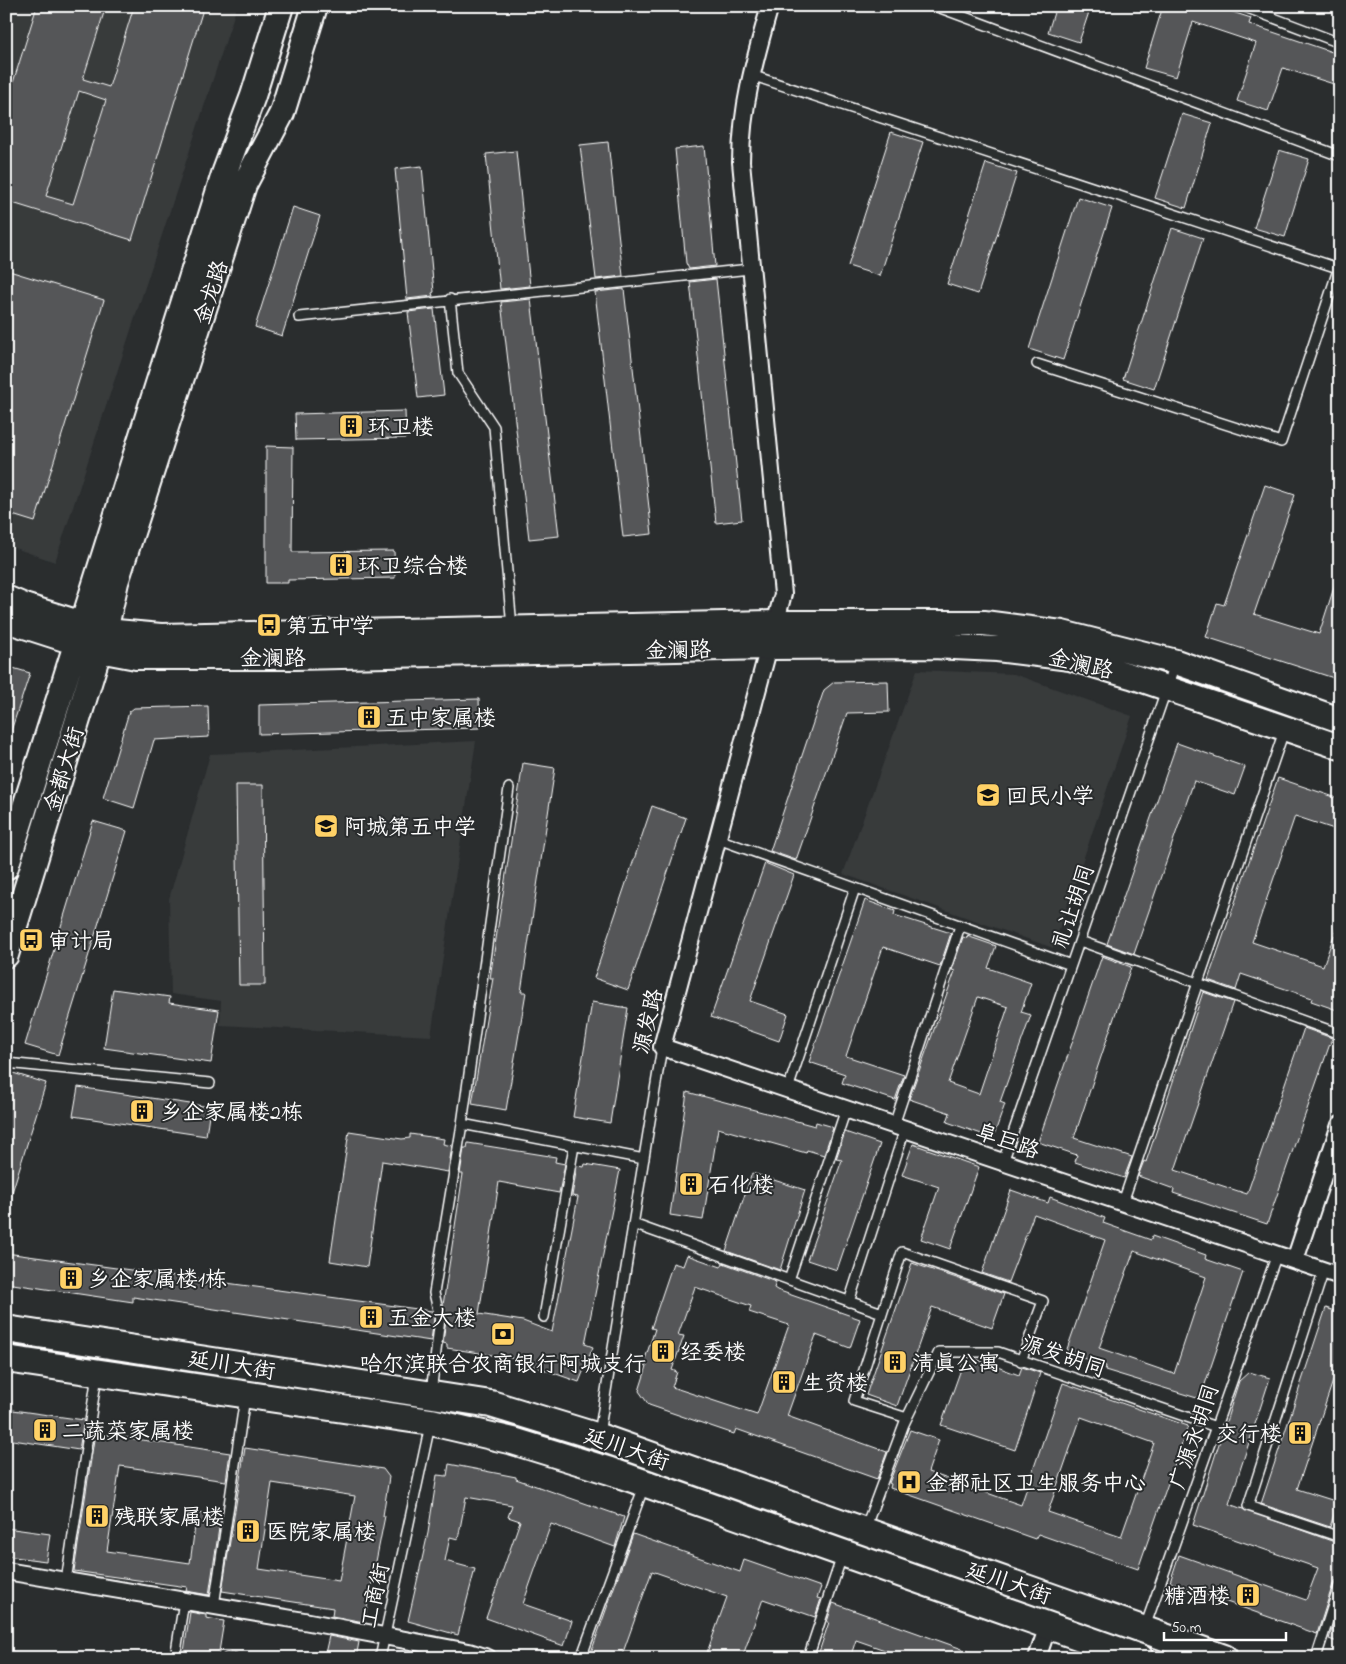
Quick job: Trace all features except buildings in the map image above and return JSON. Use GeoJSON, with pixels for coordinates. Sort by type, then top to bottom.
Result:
{"type":"FeatureCollection","features":[{"type":"Feature","properties":{"kind":"main road","name":"延川大街"},"geometry":{"type":"LineString","coordinates":[[6,1329],[491,1404],[599,1437],[1224,1658]]}},
{"type":"Feature","properties":{"kind":"main road","name":"延川大街"},"geometry":{"type":"LineString","coordinates":[[6,1359],[430,1422],[513,1441],[645,1483],[1140,1658]]}},
{"type":"Feature","properties":{"kind":"street","name":"金龙路"},"geometry":{"type":"LineString","coordinates":[[107,578],[224,174],[253,96],[281,6]]}},
{"type":"Feature","properties":{"kind":"street","name":"金龙路"},"geometry":{"type":"LineString","coordinates":[[107,578],[244,186],[282,113],[315,6]]}},
{"type":"Feature","properties":{"kind":"street","name":"源发路"},"geometry":{"type":"LineString","coordinates":[[662,1047],[783,594],[750,269],[741,153],[741,127],[751,75],[770,6]]}},
{"type":"Feature","properties":{"kind":"street","name":"金都大街"},"geometry":{"type":"LineString","coordinates":[[6,867],[78,633],[107,578]]}},
{"type":"Feature","properties":{"kind":"street","name":"金都大街"},"geometry":{"type":"LineString","coordinates":[[6,955],[102,641],[107,578]]}},
{"type":"Feature","properties":{"kind":"street","name":"金澜路"},"geometry":{"type":"LineString","coordinates":[[6,598],[78,633]]}},
{"type":"Feature","properties":{"kind":"street","name":"金澜路"},"geometry":{"type":"LineString","coordinates":[[6,620],[78,633],[102,641],[136,657],[295,657],[769,647],[932,646],[997,649],[1070,658],[1167,687],[1340,746]]}},
{"type":"Feature","properties":{"kind":"street","name":"金澜路"},"geometry":{"type":"LineString","coordinates":[[102,641],[161,636],[775,624],[984,623],[1062,633],[1176,662],[1340,720]]}},
{"type":"Feature","properties":{"kind":"street","name":"阜巨路"},"geometry":{"type":"LineString","coordinates":[[662,1047],[1332,1273]]}},
{"type":"Feature","properties":{"kind":"street"},"geometry":{"type":"LineString","coordinates":[[1295,1260],[1340,1125]]}},
{"type":"Feature","properties":{"kind":"street"},"geometry":{"type":"LineString","coordinates":[[6,1571],[384,1636],[469,1652],[488,1658]]}},
{"type":"Feature","properties":{"kind":"street"},"geometry":{"type":"LineString","coordinates":[[1037,1658],[1048,1626]]}},
{"type":"Feature","properties":{"kind":"lane"},"geometry":{"type":"LineString","coordinates":[[935,6],[1340,156]]}},
{"type":"Feature","properties":{"kind":"lane"},"geometry":{"type":"LineString","coordinates":[[1242,6],[1340,43]]}},
{"type":"Feature","properties":{"kind":"lane"},"geometry":{"type":"LineString","coordinates":[[751,75],[1339,266],[1281,442],[1037,364]]}},
{"type":"Feature","properties":{"kind":"lane"},"geometry":{"type":"LineString","coordinates":[[299,317],[750,269]]}},
{"type":"Feature","properties":{"kind":"lane"},"geometry":{"type":"LineString","coordinates":[[450,300],[458,373],[494,427],[512,630]]}},
{"type":"Feature","properties":{"kind":"lane","name":"礼让胡同"},"geometry":{"type":"LineString","coordinates":[[1003,1162],[1176,662]]}},
{"type":"Feature","properties":{"kind":"lane"},"geometry":{"type":"LineString","coordinates":[[1123,1202],[1285,728]]}},
{"type":"Feature","properties":{"kind":"lane"},"geometry":{"type":"LineString","coordinates":[[431,1395],[440,1318],[434,1293],[462,1124],[509,788]]}},
{"type":"Feature","properties":{"kind":"lane"},"geometry":{"type":"LineString","coordinates":[[718,839],[1071,965]]}},
{"type":"Feature","properties":{"kind":"lane"},"geometry":{"type":"LineString","coordinates":[[788,1089],[855,888]]}},
{"type":"Feature","properties":{"kind":"lane"},"geometry":{"type":"LineString","coordinates":[[848,1302],[960,926]]}},
{"type":"Feature","properties":{"kind":"lane"},"geometry":{"type":"LineString","coordinates":[[1080,941],[1340,1034]]}},
{"type":"Feature","properties":{"kind":"lane","name":"源发路"},"geometry":{"type":"LineString","coordinates":[[599,1437],[662,1047]]}},
{"type":"Feature","properties":{"kind":"lane"},"geometry":{"type":"LineString","coordinates":[[6,1063],[210,1083]]}},
{"type":"Feature","properties":{"kind":"lane"},"geometry":{"type":"LineString","coordinates":[[789,1280],[846,1109]]}},
{"type":"Feature","properties":{"kind":"lane"},"geometry":{"type":"LineString","coordinates":[[462,1124],[644,1159]]}},
{"type":"Feature","properties":{"kind":"lane"},"geometry":{"type":"LineString","coordinates":[[544,1317],[574,1146]]}},
{"type":"Feature","properties":{"kind":"lane"},"geometry":{"type":"LineString","coordinates":[[633,1224],[882,1313]]}},
{"type":"Feature","properties":{"kind":"lane"},"geometry":{"type":"LineString","coordinates":[[907,1418],[854,1401],[902,1252],[1043,1301],[1022,1361]]}},
{"type":"Feature","properties":{"kind":"lane","name":"广源永胡同"},"geometry":{"type":"LineString","coordinates":[[1144,1630],[1277,1254]]}},
{"type":"Feature","properties":{"kind":"lane"},"geometry":{"type":"LineString","coordinates":[[1332,1273],[1248,1506],[1340,1537]]}},
{"type":"Feature","properties":{"kind":"lane","name":"源发胡同"},"geometry":{"type":"LineString","coordinates":[[864,1531],[907,1418],[939,1352],[998,1352],[1216,1427]]}},
{"type":"Feature","properties":{"kind":"lane"},"geometry":{"type":"LineString","coordinates":[[66,1581],[97,1372]]}},
{"type":"Feature","properties":{"kind":"lane"},"geometry":{"type":"LineString","coordinates":[[214,1606],[245,1394]]}},
{"type":"Feature","properties":{"kind":"lane","name":"工商街"},"geometry":{"type":"LineString","coordinates":[[380,1658],[430,1422]]}},
{"type":"Feature","properties":{"kind":"lane"},"geometry":{"type":"LineString","coordinates":[[582,1658],[645,1483]]}},
{"type":"Feature","properties":{"kind":"lane"},"geometry":{"type":"LineString","coordinates":[[808,1658],[843,1553]]}},
{"type":"Feature","properties":{"kind":"lane"},"geometry":{"type":"LineString","coordinates":[[1316,1658],[1340,1583]]}},
{"type":"Feature","properties":{"kind":"lane"},"geometry":{"type":"LineString","coordinates":[[175,1658],[184,1601]]}},
{"type":"Feature","properties":{"kind":"lane"},"geometry":{"type":"LineString","coordinates":[[227,1658],[234,1658]]}},
{"type":"Feature","properties":{"kind":"shaded area"},"geometry":{"type":"Polygon","coordinates":[[[6,6],[237,6],[55,562],[6,545],[6,6]]]}},
{"type":"Feature","properties":{"kind":"shaded area","name":"回民小学"},"geometry":{"type":"Polygon","coordinates":[[[917,670],[1014,674],[1132,716],[1053,948],[843,874],[917,670]]]}},
{"type":"Feature","properties":{"kind":"shaded area","name":"阿城第五中学"},"geometry":{"type":"Polygon","coordinates":[[[476,741],[431,1036],[220,1025],[221,1001],[171,994],[169,899],[210,754],[476,741]]]}},
{"type":"Feature","properties":{"kind":"place","name":"环卫楼"},"geometry":{"type":"Point","coordinates":[351,426]}},
{"type":"Feature","properties":{"kind":"place","name":"环卫综合楼"},"geometry":{"type":"Point","coordinates":[341,565]}},
{"type":"Feature","properties":{"kind":"place","name":"第五中学"},"geometry":{"type":"Point","coordinates":[269,625]}},
{"type":"Feature","properties":{"kind":"place","name":"五中家属楼"},"geometry":{"type":"Point","coordinates":[369,717]}},
{"type":"Feature","properties":{"kind":"place","name":"回民小学"},"geometry":{"type":"Point","coordinates":[988,795]}},
{"type":"Feature","properties":{"kind":"place","name":"阿城第五中学"},"geometry":{"type":"Point","coordinates":[326,826]}},
{"type":"Feature","properties":{"kind":"place","name":"审计局"},"geometry":{"type":"Point","coordinates":[31,940]}},
{"type":"Feature","properties":{"kind":"place","name":"乡企家属楼2栋"},"geometry":{"type":"Point","coordinates":[142,1111]}},
{"type":"Feature","properties":{"kind":"place","name":"石化楼"},"geometry":{"type":"Point","coordinates":[691,1184]}},
{"type":"Feature","properties":{"kind":"place","name":"乡企家属楼1栋"},"geometry":{"type":"Point","coordinates":[71,1278]}},
{"type":"Feature","properties":{"kind":"place","name":"五金大楼"},"geometry":{"type":"Point","coordinates":[371,1317]}},
{"type":"Feature","properties":{"kind":"place","name":"哈尔滨联合农商银行阿城支行"},"geometry":{"type":"Point","coordinates":[503,1334]}},
{"type":"Feature","properties":{"kind":"place","name":"经委楼"},"geometry":{"type":"Point","coordinates":[663,1351]}},
{"type":"Feature","properties":{"kind":"place","name":"清真公寓"},"geometry":{"type":"Point","coordinates":[895,1362]}},
{"type":"Feature","properties":{"kind":"place","name":"生资楼"},"geometry":{"type":"Point","coordinates":[784,1382]}},
{"type":"Feature","properties":{"kind":"place","name":"二蔬菜家属楼"},"geometry":{"type":"Point","coordinates":[45,1430]}},
{"type":"Feature","properties":{"kind":"place","name":"交行楼"},"geometry":{"type":"Point","coordinates":[1300,1433]}},
{"type":"Feature","properties":{"kind":"place","name":"金都社区卫生服务中心"},"geometry":{"type":"Point","coordinates":[909,1482]}},
{"type":"Feature","properties":{"kind":"place","name":"残联家属楼"},"geometry":{"type":"Point","coordinates":[97,1516]}},
{"type":"Feature","properties":{"kind":"place","name":"医院家属楼"},"geometry":{"type":"Point","coordinates":[248,1531]}},
{"type":"Feature","properties":{"kind":"place","name":"糖酒楼"},"geometry":{"type":"Point","coordinates":[1248,1595]}}]}
